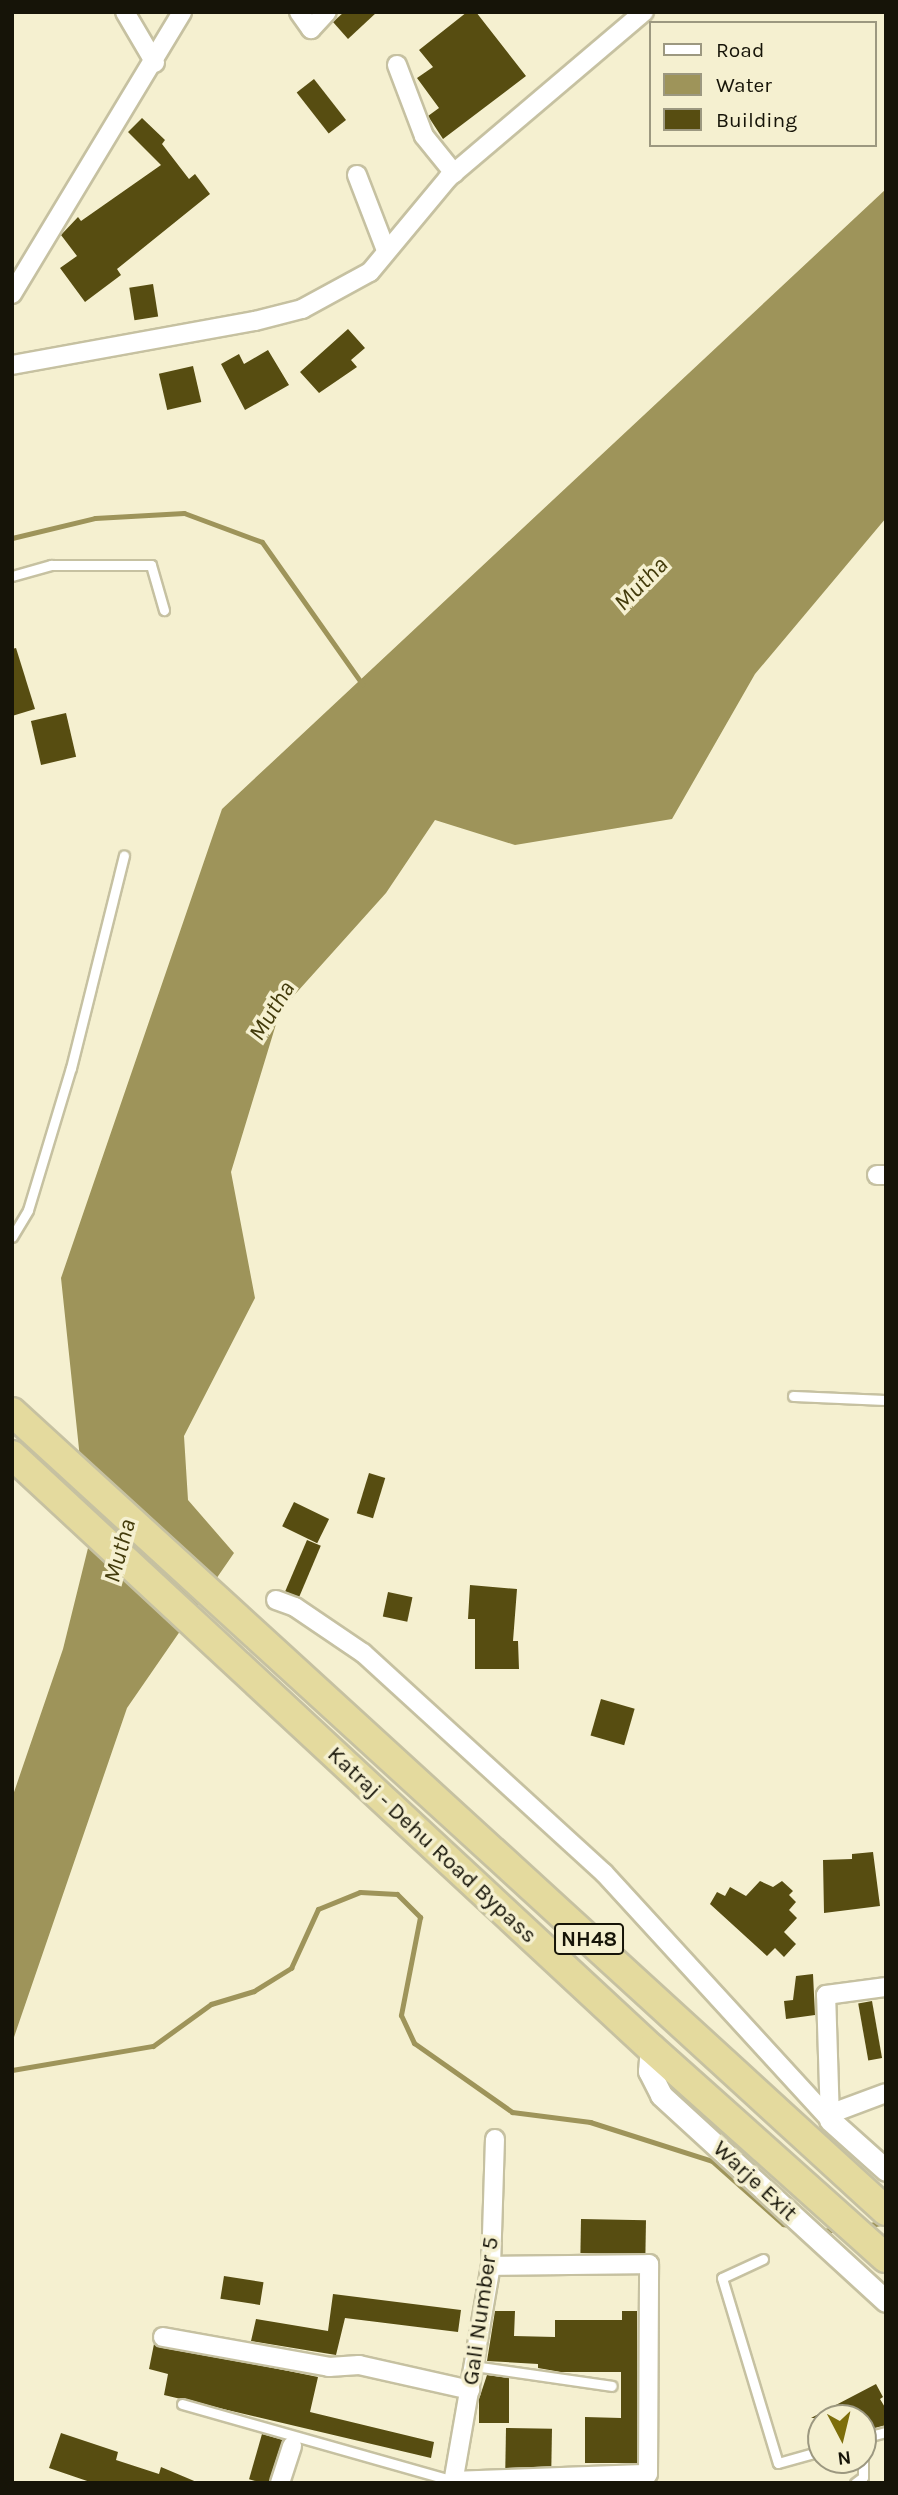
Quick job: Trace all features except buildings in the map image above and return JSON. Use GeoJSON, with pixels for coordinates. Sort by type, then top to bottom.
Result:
{"type":"FeatureCollection","features":[{"type":"Feature","properties":{"kind":"highway","name":"Katraj - Dehu Road Bypass"},"geometry":{"type":"LineString","coordinates":[[12,1412],[886,2211]]}},
{"type":"Feature","properties":{"kind":"highway","name":"Katraj - Dehu Road Bypass"},"geometry":{"type":"LineString","coordinates":[[12,1455],[651,2048],[886,2258]]}},
{"type":"Feature","properties":{"kind":"street"},"geometry":{"type":"LineString","coordinates":[[125,12],[155,63]]}},
{"type":"Feature","properties":{"kind":"street"},"geometry":{"type":"LineString","coordinates":[[12,294],[155,63],[182,12]]}},
{"type":"Feature","properties":{"kind":"street"},"geometry":{"type":"LineString","coordinates":[[299,12],[311,29],[327,12]]}},
{"type":"Feature","properties":{"kind":"street"},"geometry":{"type":"LineString","coordinates":[[12,365],[302,309],[370,272],[454,173],[644,12]]}},
{"type":"Feature","properties":{"kind":"street"},"geometry":{"type":"LineString","coordinates":[[397,65],[424,136],[454,173]]}},
{"type":"Feature","properties":{"kind":"street"},"geometry":{"type":"LineString","coordinates":[[357,175],[386,250]]}},
{"type":"Feature","properties":{"kind":"street"},"geometry":{"type":"LineString","coordinates":[[276,1600],[295,1607],[363,1653],[604,1872],[830,2120],[886,2170]]}},
{"type":"Feature","properties":{"kind":"street"},"geometry":{"type":"LineString","coordinates":[[823,2154],[830,2120],[826,1995],[886,1987]]}},
{"type":"Feature","properties":{"kind":"street","name":"Warje Exit"},"geometry":{"type":"LineString","coordinates":[[651,2048],[649,2071],[661,2095],[886,2301]]}},
{"type":"Feature","properties":{"kind":"street"},"geometry":{"type":"LineString","coordinates":[[830,2120],[835,2112],[886,2093]]}},
{"type":"Feature","properties":{"kind":"street","name":"Gali Number 5"},"geometry":{"type":"LineString","coordinates":[[454,2482],[491,2266],[495,2139]]}},
{"type":"Feature","properties":{"kind":"street"},"geometry":{"type":"LineString","coordinates":[[454,2482],[648,2474],[649,2264],[491,2266]]}},
{"type":"Feature","properties":{"kind":"street"},"geometry":{"type":"LineString","coordinates":[[163,2337],[329,2367],[359,2365],[470,2390]]}},
{"type":"Feature","properties":{"kind":"street"},"geometry":{"type":"LineString","coordinates":[[280,2483],[292,2446]]}},
{"type":"Feature","properties":{"kind":"lane"},"geometry":{"type":"LineString","coordinates":[[12,576],[51,565],[151,565],[164,610]]}},
{"type":"Feature","properties":{"kind":"lane"},"geometry":{"type":"LineString","coordinates":[[12,1237],[28,1210],[71,1068],[124,855]]}},
{"type":"Feature","properties":{"kind":"lane"},"geometry":{"type":"LineString","coordinates":[[793,1396],[886,1400]]}},
{"type":"Feature","properties":{"kind":"lane"},"geometry":{"type":"LineString","coordinates":[[763,2259],[722,2278],[778,2463],[807,2455]]}},
{"type":"Feature","properties":{"kind":"lane"},"geometry":{"type":"LineString","coordinates":[[474,2366],[612,2386]]}},
{"type":"Feature","properties":{"kind":"lane"},"geometry":{"type":"LineString","coordinates":[[182,2404],[454,2482]]}},
{"type":"Feature","properties":{"kind":"water","name":"Mutha"},"geometry":{"type":"Polygon","coordinates":[[[886,189],[886,518],[755,674],[672,819],[515,845],[435,820],[386,893],[280,1011],[231,1172],[255,1298],[184,1436],[188,1500],[234,1553],[127,1708],[12,2043],[12,1798],[63,1649],[89,1544],[61,1278],[222,809],[886,189]]]}},
{"type":"Feature","properties":{"kind":"waterway"},"geometry":{"type":"LineString","coordinates":[[12,538],[95,518],[184,513],[262,542],[362,684]]}},
{"type":"Feature","properties":{"kind":"waterway"},"geometry":{"type":"LineString","coordinates":[[12,2070],[153,2046],[211,2004],[254,1991],[291,1968],[318,1909],[360,1892],[397,1894],[420,1917],[401,2015],[414,2043],[512,2112],[590,2122],[712,2161],[783,2224],[793,2226]]}},
{"type":"Feature","properties":{"kind":"waterway"},"geometry":{"type":"LineString","coordinates":[[865,2226],[886,2222]]}},
{"type":"Feature","properties":{"kind":"waterway"},"geometry":{"type":"LineString","coordinates":[[820,2231],[841,2229]]}}]}
